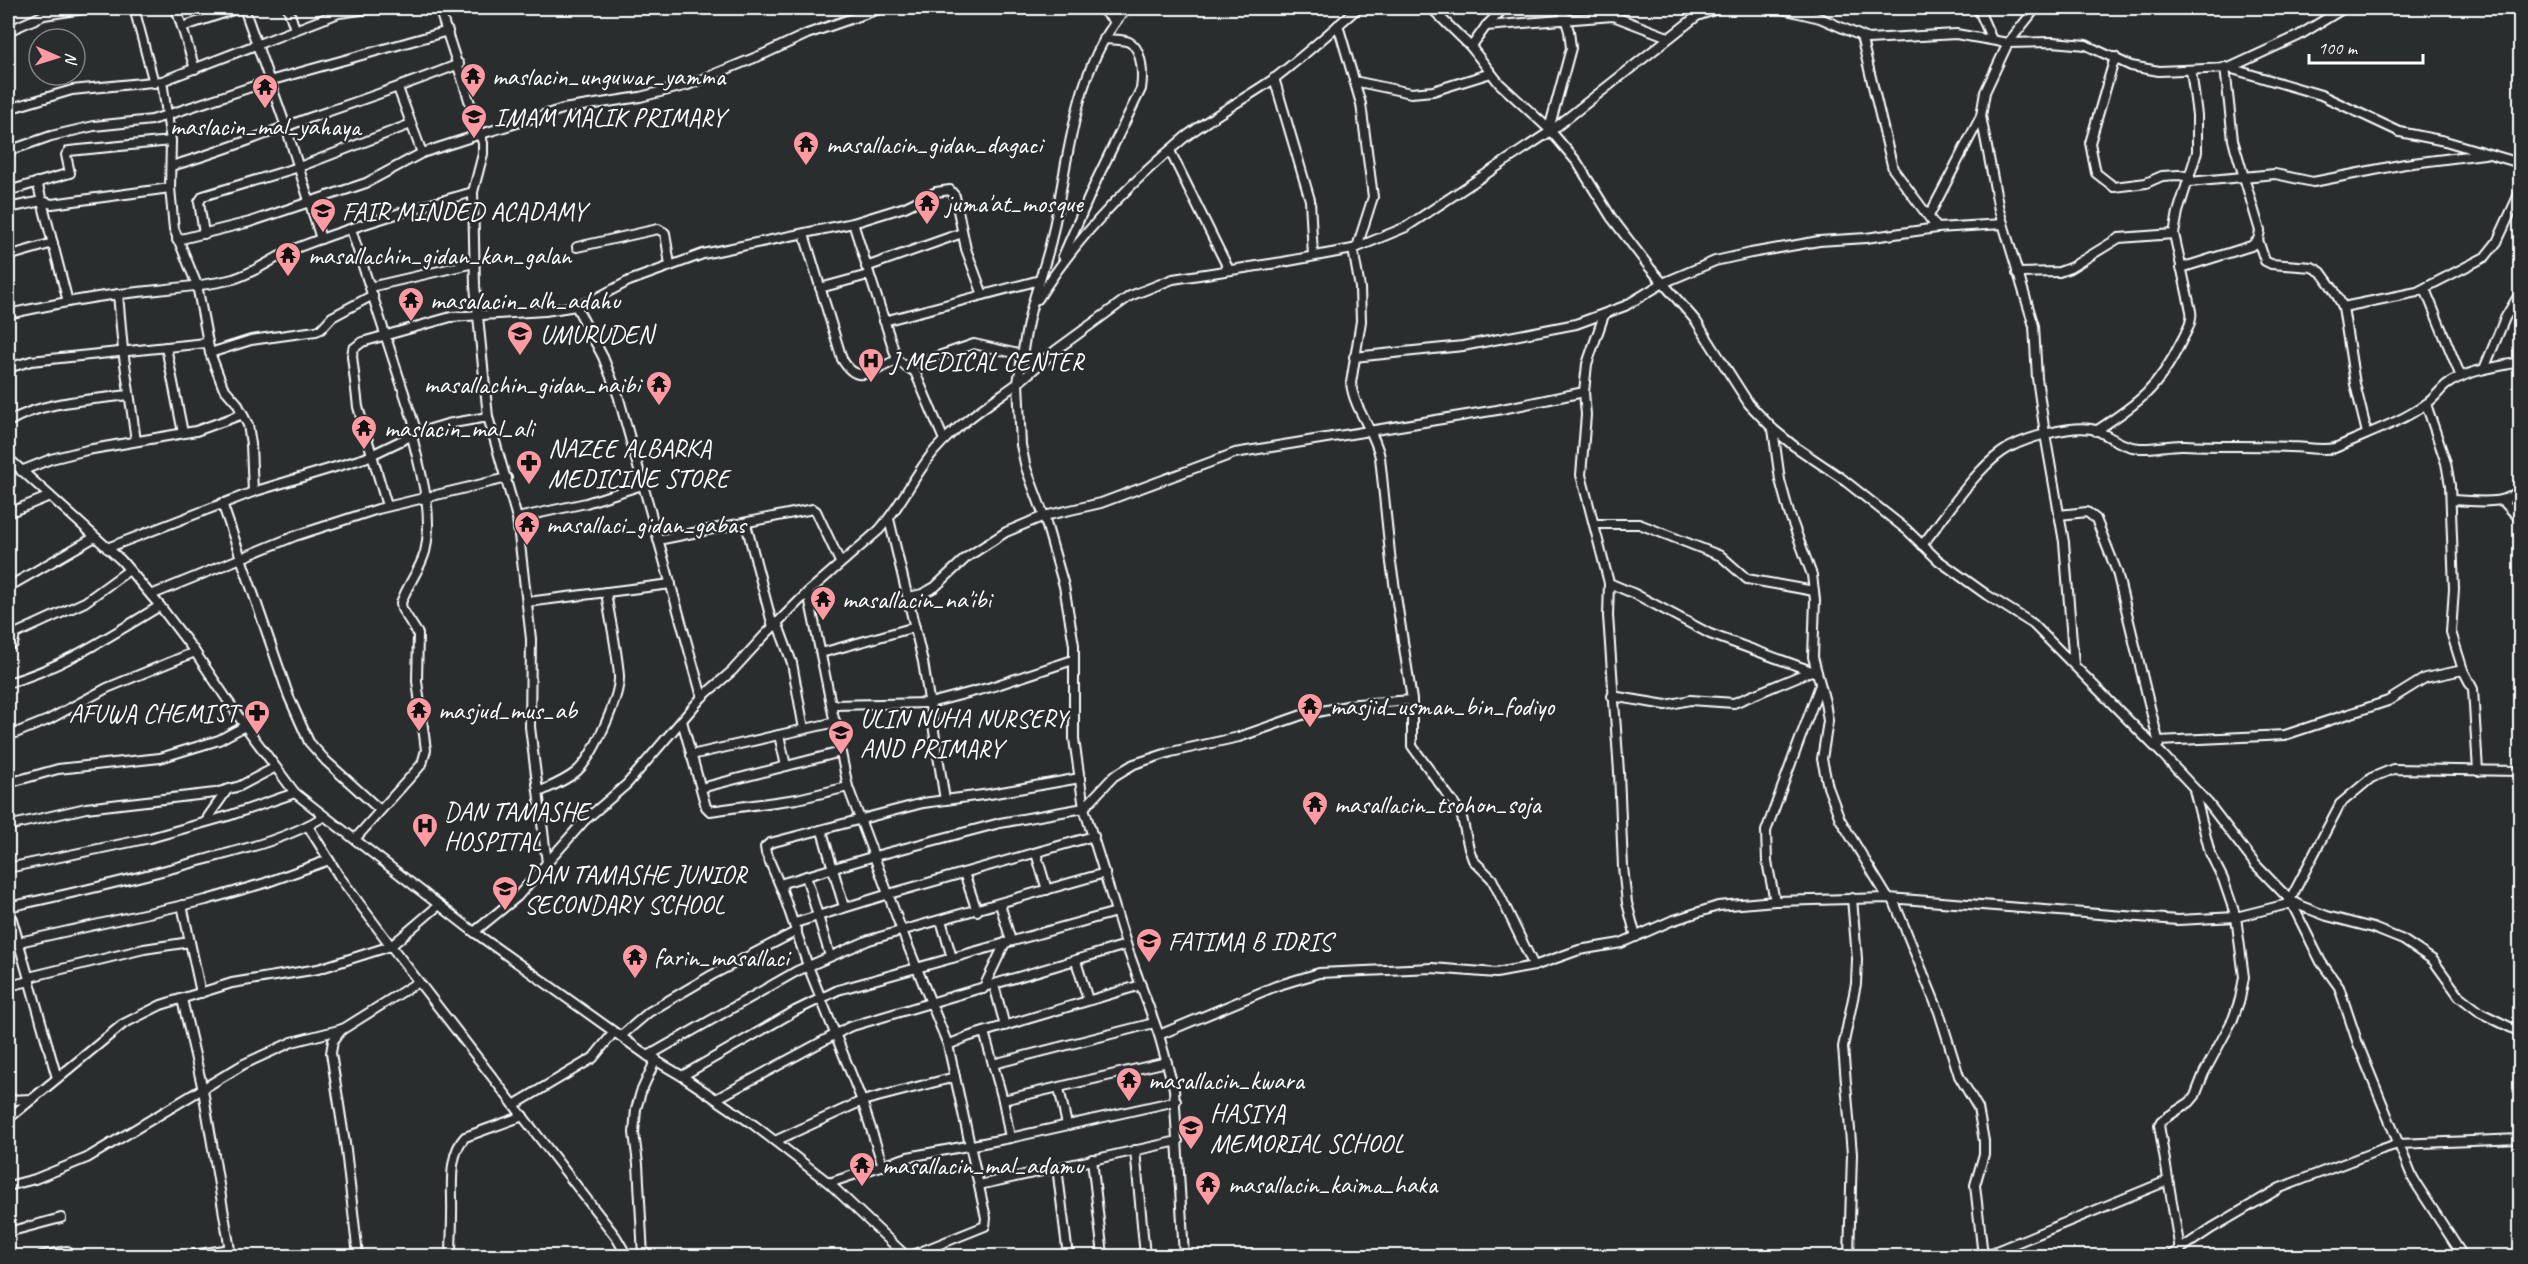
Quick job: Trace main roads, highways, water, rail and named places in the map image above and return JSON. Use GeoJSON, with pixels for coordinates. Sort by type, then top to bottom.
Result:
{"type":"FeatureCollection","features":[{"type":"Feature","properties":{"kind":"place","name":"maslacin_unguwar_yamma"},"geometry":{"type":"Point","coordinates":[473,99]}},
{"type":"Feature","properties":{"kind":"place","name":"maslacin_mal_yahaya"},"geometry":{"type":"Point","coordinates":[265,110]}},
{"type":"Feature","properties":{"kind":"place","name":"IMAM MALIK PRIMARY"},"geometry":{"type":"Point","coordinates":[474,140]}},
{"type":"Feature","properties":{"kind":"place","name":"masallacin_gidan_dagaci"},"geometry":{"type":"Point","coordinates":[806,167]}},
{"type":"Feature","properties":{"kind":"place","name":"juma'at_mosque"},"geometry":{"type":"Point","coordinates":[927,226]}},
{"type":"Feature","properties":{"kind":"place","name":"FAIR MINDED ACADAMY"},"geometry":{"type":"Point","coordinates":[323,234]}},
{"type":"Feature","properties":{"kind":"place","name":"masallachin_gidan_kan_galan"},"geometry":{"type":"Point","coordinates":[288,278]}},
{"type":"Feature","properties":{"kind":"place","name":"masalacin_alh_adahu"},"geometry":{"type":"Point","coordinates":[411,323]}},
{"type":"Feature","properties":{"kind":"place","name":"UMURUDEN"},"geometry":{"type":"Point","coordinates":[520,357]}},
{"type":"Feature","properties":{"kind":"place","name":"J MEDICAL CENTER"},"geometry":{"type":"Point","coordinates":[871,384]}},
{"type":"Feature","properties":{"kind":"place","name":"masallachin_gidan_naibi"},"geometry":{"type":"Point","coordinates":[659,407]}},
{"type":"Feature","properties":{"kind":"place","name":"maslacin_mal_ali"},"geometry":{"type":"Point","coordinates":[364,451]}},
{"type":"Feature","properties":{"kind":"place","name":"NAZEE ALBARKA MEDICINE STORE"},"geometry":{"type":"Point","coordinates":[529,486]}},
{"type":"Feature","properties":{"kind":"place","name":"masallaci_gidan_gabas"},"geometry":{"type":"Point","coordinates":[527,547]}},
{"type":"Feature","properties":{"kind":"place","name":"masallacin_na'ibi"},"geometry":{"type":"Point","coordinates":[823,622]}},
{"type":"Feature","properties":{"kind":"place","name":"masjid_usman_bin_fodiyo"},"geometry":{"type":"Point","coordinates":[1310,729]}},
{"type":"Feature","properties":{"kind":"place","name":"masjud_mus_ab"},"geometry":{"type":"Point","coordinates":[419,733]}},
{"type":"Feature","properties":{"kind":"place","name":"AFUWA CHEMIST"},"geometry":{"type":"Point","coordinates":[257,736]}},
{"type":"Feature","properties":{"kind":"place","name":"ULIN NUHA NURSERY AND PRIMARY"},"geometry":{"type":"Point","coordinates":[841,756]}},
{"type":"Feature","properties":{"kind":"place","name":"masallacin_tsohon_soja"},"geometry":{"type":"Point","coordinates":[1315,827]}},
{"type":"Feature","properties":{"kind":"place","name":"DAN TAMASHE HOSPITAL"},"geometry":{"type":"Point","coordinates":[425,849]}},
{"type":"Feature","properties":{"kind":"place","name":"DAN TAMASHE JUNIOR SECONDARY SCHOOL"},"geometry":{"type":"Point","coordinates":[505,912]}},
{"type":"Feature","properties":{"kind":"place","name":"FATIMA B IDRIS"},"geometry":{"type":"Point","coordinates":[1149,964]}},
{"type":"Feature","properties":{"kind":"place","name":"farin_masallaci"},"geometry":{"type":"Point","coordinates":[635,980]}},
{"type":"Feature","properties":{"kind":"place","name":"masallacin_kwara"},"geometry":{"type":"Point","coordinates":[1129,1103]}},
{"type":"Feature","properties":{"kind":"place","name":"HASIYA MEMORIAL SCHOOL"},"geometry":{"type":"Point","coordinates":[1191,1151]}},
{"type":"Feature","properties":{"kind":"place","name":"masallacin_mal_adamu"},"geometry":{"type":"Point","coordinates":[862,1188]}},
{"type":"Feature","properties":{"kind":"place","name":"masallacin_kaima_haka"},"geometry":{"type":"Point","coordinates":[1208,1207]}}]}
